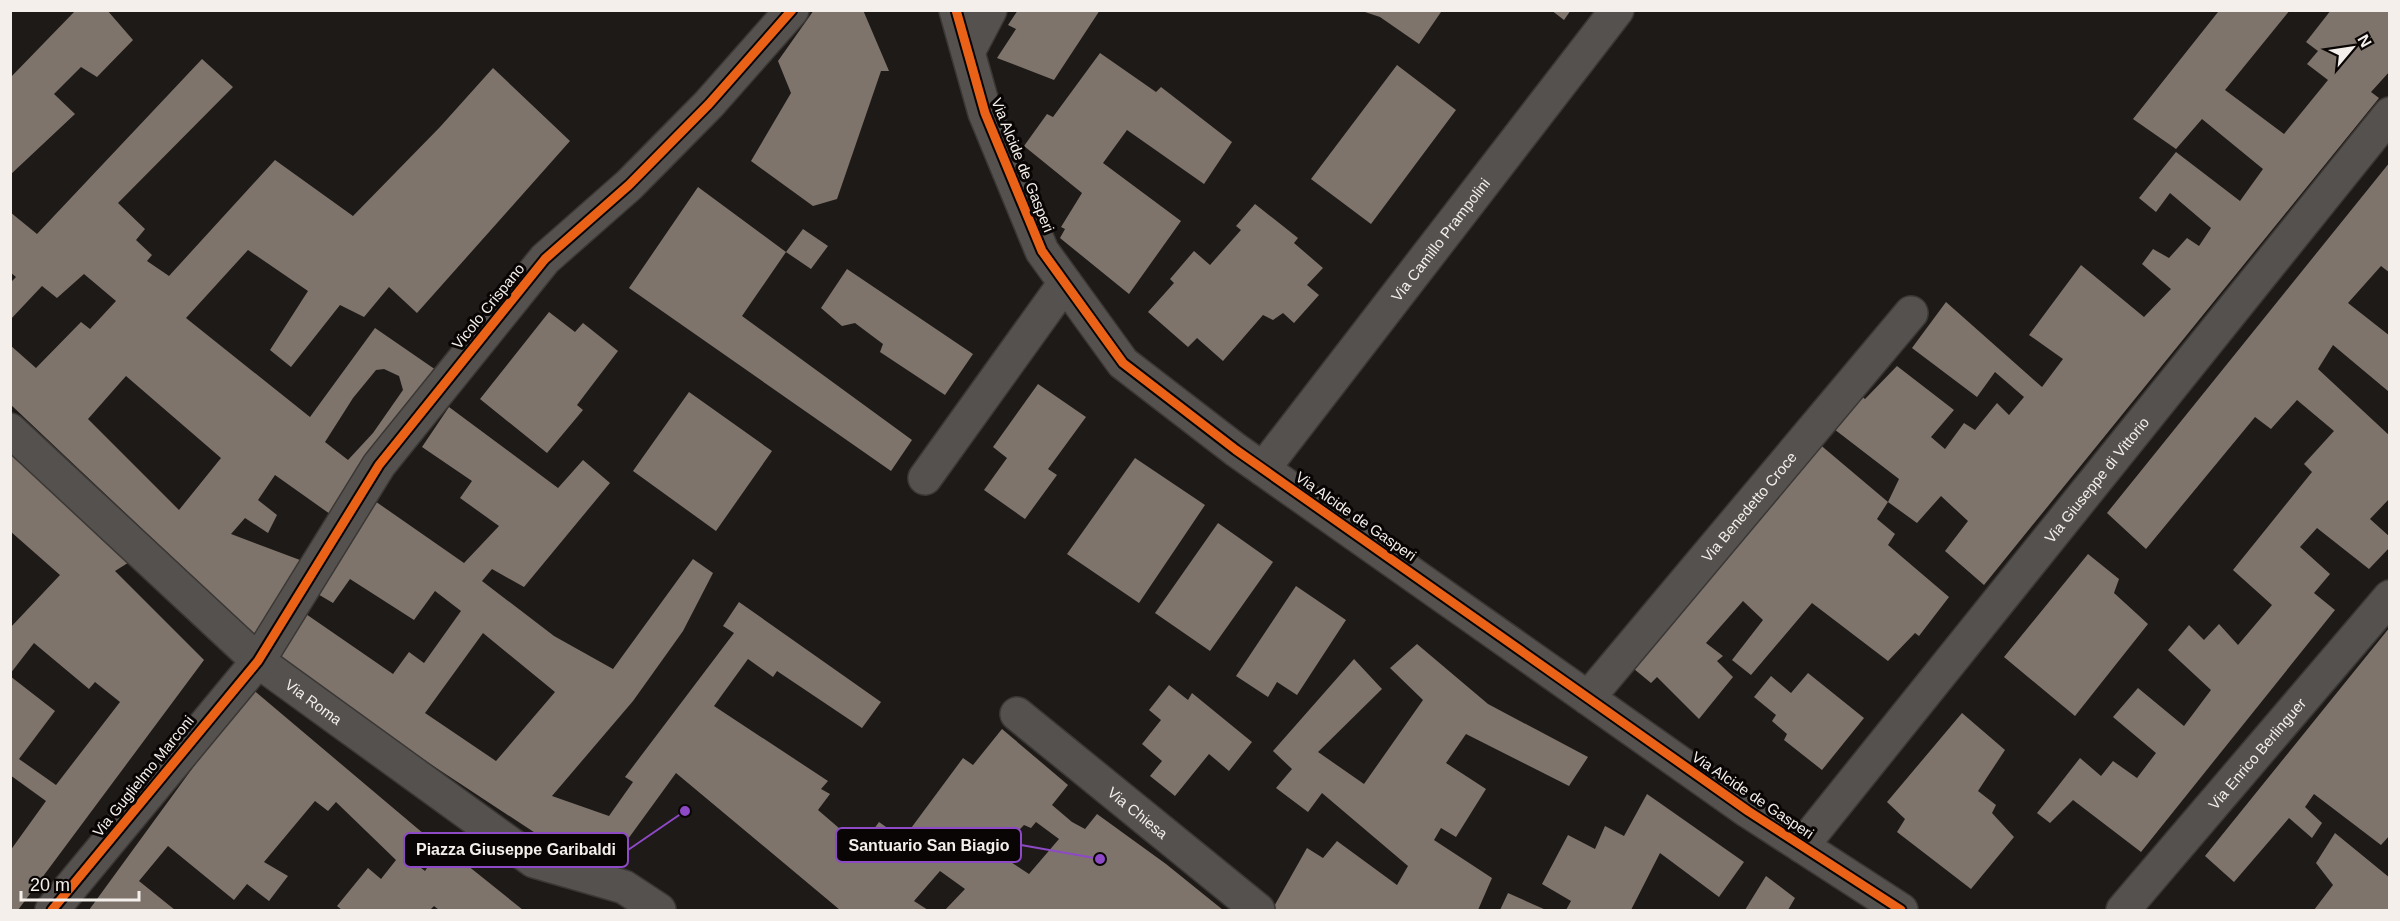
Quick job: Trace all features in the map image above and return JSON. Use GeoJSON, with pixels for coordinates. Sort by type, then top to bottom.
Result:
{"type":"FeatureCollection","features":[{"type":"Feature","properties":{"kind":"street","name":"Vicolo Crispano"},"geometry":{"type":"LineString","coordinates":[[258,661],[379,465],[544,260],[637,177],[709,104],[792,10]]}},
{"type":"Feature","properties":{"kind":"street","name":"Via Alcide de Gasperi"},"geometry":{"type":"LineString","coordinates":[[956,10],[985,113],[1042,251],[1123,363],[1263,469],[1588,699],[1802,846],[1901,910]]}},
{"type":"Feature","properties":{"kind":"street"},"geometry":{"type":"LineString","coordinates":[[968,52],[990,10]]}},
{"type":"Feature","properties":{"kind":"street","name":"Via Camillo Prampolini"},"geometry":{"type":"LineString","coordinates":[[1263,469],[1617,10]]}},
{"type":"Feature","properties":{"kind":"street","name":"Via Giuseppe di Vittorio"},"geometry":{"type":"LineString","coordinates":[[1802,846],[2390,114]]}},
{"type":"Feature","properties":{"kind":"street"},"geometry":{"type":"LineString","coordinates":[[925,478],[1065,283]]}},
{"type":"Feature","properties":{"kind":"street","name":"Via Benedetto Croce"},"geometry":{"type":"LineString","coordinates":[[1588,699],[1911,313]]}},
{"type":"Feature","properties":{"kind":"street","name":"Via Roma"},"geometry":{"type":"LineString","coordinates":[[10,430],[258,661],[534,861],[624,887],[659,910]]}},
{"type":"Feature","properties":{"kind":"street","name":"Via Enrico Berlinguer"},"geometry":{"type":"LineString","coordinates":[[2123,910],[2390,597]]}},
{"type":"Feature","properties":{"kind":"street","name":"Via Guglielmo Marconi"},"geometry":{"type":"LineString","coordinates":[[52,910],[258,661]]}},
{"type":"Feature","properties":{"kind":"street","name":"Via Chiesa"},"geometry":{"type":"LineString","coordinates":[[1017,714],[1258,910]]}},
{"type":"Feature","properties":{"kind":"building"},"geometry":{"type":"Polygon","coordinates":[[[76,10],[107,10],[133,40],[97,77],[81,67],[54,94],[75,114],[10,175],[10,78],[76,10]]]}},
{"type":"Feature","properties":{"kind":"building"},"geometry":{"type":"Polygon","coordinates":[[[814,10],[863,10],[889,71],[881,71],[837,199],[813,206],[751,161],[791,93],[778,61],[814,10]]]}},
{"type":"Feature","properties":{"kind":"building"},"geometry":{"type":"Polygon","coordinates":[[[1018,10],[1100,10],[1054,80],[997,58],[1016,29],[1008,25],[1018,10]]]}},
{"type":"Feature","properties":{"kind":"building"},"geometry":{"type":"Polygon","coordinates":[[[1359,10],[1439,10],[1441,12],[1419,44],[1380,17],[1359,10]]]}},
{"type":"Feature","properties":{"kind":"building"},"geometry":{"type":"Polygon","coordinates":[[[1551,10],[1571,10],[1564,20],[1551,10]]]}},
{"type":"Feature","properties":{"kind":"building"},"geometry":{"type":"Polygon","coordinates":[[[2216,10],[2290,10],[2225,90],[2284,134],[2328,80],[2307,64],[2318,51],[2306,42],[2331,10],[2390,10],[2390,71],[2371,92],[2379,98],[1984,585],[1945,551],[1968,521],[1941,496],[1917,523],[1888,502],[1899,479],[1834,429],[1861,396],[1865,399],[1897,366],[1954,410],[1931,437],[1945,449],[1964,423],[1975,430],[1997,403],[2009,415],[2024,397],[1995,372],[1977,397],[1912,348],[1946,302],[2042,387],[2063,359],[2029,335],[2081,265],[2144,317],[2171,289],[2142,264],[2153,249],[2169,258],[2187,238],[2199,246],[2211,228],[2170,193],[2156,212],[2139,198],[2176,152],[2240,201],[2263,169],[2202,119],[2176,149],[2133,119],[2218,12],[2216,10]]]}},
{"type":"Feature","properties":{"kind":"building"},"geometry":{"type":"Polygon","coordinates":[[[1100,53],[1156,92],[1161,87],[1232,142],[1204,184],[1127,130],[1103,163],[1181,221],[1129,294],[1060,238],[1065,229],[1061,227],[1082,193],[1024,146],[1047,114],[1053,117],[1100,53]]]}},
{"type":"Feature","properties":{"kind":"building"},"geometry":{"type":"Polygon","coordinates":[[[202,59],[233,87],[118,203],[145,229],[136,240],[152,255],[147,261],[169,276],[275,160],[353,216],[440,127],[493,68],[570,141],[417,313],[389,287],[364,317],[340,305],[291,367],[270,350],[308,291],[248,250],[186,318],[310,417],[375,328],[436,370],[420,387],[330,514],[275,475],[258,500],[277,515],[268,533],[245,518],[231,534],[308,563],[264,644],[10,404],[10,345],[36,368],[81,322],[90,329],[116,301],[84,274],[57,298],[42,286],[10,320],[10,283],[16,277],[10,272],[10,212],[37,234],[202,59]],[[384,369],[376,370],[353,398],[325,442],[348,460],[373,433],[403,390],[399,376],[384,369]],[[126,376],[88,419],[179,510],[221,458],[126,376]]]}},
{"type":"Feature","properties":{"kind":"building"},"geometry":{"type":"Polygon","coordinates":[[[1397,65],[1456,110],[1371,224],[1311,179],[1397,65]]]}},
{"type":"Feature","properties":{"kind":"building"},"geometry":{"type":"Polygon","coordinates":[[[2390,162],[2390,273],[2381,266],[2348,303],[2390,336],[2390,389],[2388,391],[2333,345],[2318,369],[2390,436],[2390,498],[2370,519],[2390,537],[2390,547],[2369,569],[2317,528],[2300,547],[2330,574],[2314,593],[2335,610],[2141,852],[2073,800],[2050,823],[2037,813],[2080,758],[2101,776],[2113,761],[2137,778],[2156,753],[2113,717],[2138,688],[2184,726],[2211,690],[2168,650],[2189,625],[2204,640],[2219,624],[2238,645],[2272,605],[2233,570],[2312,472],[2304,464],[2334,431],[2297,400],[2271,429],[2255,417],[2146,549],[2107,513],[2390,162]]]}},
{"type":"Feature","properties":{"kind":"building"},"geometry":{"type":"Polygon","coordinates":[[[698,187],[786,252],[742,316],[912,440],[891,471],[629,288],[698,187]]]}},
{"type":"Feature","properties":{"kind":"building"},"geometry":{"type":"Polygon","coordinates":[[[1255,204],[1298,238],[1294,243],[1323,268],[1307,285],[1319,295],[1294,323],[1283,313],[1273,320],[1263,315],[1223,361],[1197,338],[1188,347],[1148,312],[1174,283],[1170,279],[1194,251],[1210,265],[1241,230],[1236,226],[1255,204]]]}},
{"type":"Feature","properties":{"kind":"building"},"geometry":{"type":"Polygon","coordinates":[[[803,229],[828,246],[811,269],[786,252],[803,229]]]}},
{"type":"Feature","properties":{"kind":"building"},"geometry":{"type":"Polygon","coordinates":[[[847,269],[973,354],[945,395],[880,352],[883,344],[855,323],[842,326],[821,308],[847,269]]]}},
{"type":"Feature","properties":{"kind":"building"},"geometry":{"type":"Polygon","coordinates":[[[549,312],[575,332],[583,323],[618,351],[577,405],[583,410],[547,453],[480,399],[549,312]]]}},
{"type":"Feature","properties":{"kind":"building"},"geometry":{"type":"Polygon","coordinates":[[[1038,384],[1086,417],[1048,469],[1057,475],[1025,519],[984,490],[1007,458],[993,447],[1038,384]]]}},
{"type":"Feature","properties":{"kind":"building"},"geometry":{"type":"Polygon","coordinates":[[[689,392],[772,451],[716,531],[633,471],[689,392]]]}},
{"type":"Feature","properties":{"kind":"building"},"geometry":{"type":"Polygon","coordinates":[[[449,407],[558,488],[583,460],[610,483],[524,587],[492,569],[482,581],[554,636],[613,669],[693,559],[713,573],[683,631],[633,701],[552,796],[609,816],[633,782],[625,777],[734,633],[723,626],[739,602],[881,702],[862,728],[777,671],[773,677],[748,659],[714,706],[828,781],[821,789],[830,794],[818,810],[861,847],[879,822],[903,839],[963,758],[973,765],[1002,729],[1068,785],[1052,805],[1072,822],[1085,829],[1097,814],[1166,864],[1223,910],[945,910],[965,889],[940,871],[914,901],[928,910],[840,910],[676,773],[620,850],[552,844],[374,727],[277,656],[303,612],[393,674],[409,652],[424,663],[461,611],[435,591],[414,620],[350,579],[333,603],[316,593],[372,499],[464,563],[499,526],[460,498],[472,481],[422,447],[449,407]],[[483,633],[425,713],[496,761],[555,692],[483,633]],[[1036,822],[1031,828],[1024,825],[997,853],[1029,874],[1059,839],[1036,822]]]}},
{"type":"Feature","properties":{"kind":"building"},"geometry":{"type":"Polygon","coordinates":[[[1811,437],[1888,502],[1877,519],[1895,534],[1888,545],[1949,597],[1919,636],[1915,633],[1888,661],[1812,603],[1751,675],[1732,660],[1763,620],[1743,601],[1706,643],[1723,656],[1717,661],[1733,677],[1699,719],[1657,677],[1651,683],[1628,664],[1811,437]]]}},
{"type":"Feature","properties":{"kind":"building"},"geometry":{"type":"Polygon","coordinates":[[[10,452],[131,561],[115,571],[204,660],[18,910],[10,910],[10,851],[46,801],[10,775],[10,676],[55,711],[19,759],[56,785],[120,702],[95,682],[89,689],[34,643],[10,674],[10,628],[60,575],[10,531],[10,452]]]}},
{"type":"Feature","properties":{"kind":"building"},"geometry":{"type":"Polygon","coordinates":[[[1135,458],[1205,505],[1139,603],[1067,554],[1135,458]]]}},
{"type":"Feature","properties":{"kind":"building"},"geometry":{"type":"Polygon","coordinates":[[[1218,523],[1273,562],[1210,651],[1155,613],[1218,523]]]}},
{"type":"Feature","properties":{"kind":"building"},"geometry":{"type":"Polygon","coordinates":[[[2088,554],[2119,579],[2114,593],[2148,624],[2075,716],[2004,657],[2088,554]]]}},
{"type":"Feature","properties":{"kind":"building"},"geometry":{"type":"Polygon","coordinates":[[[1296,586],[1346,620],[1297,695],[1277,682],[1268,697],[1236,676],[1296,586]]]}},
{"type":"Feature","properties":{"kind":"building"},"geometry":{"type":"Polygon","coordinates":[[[2390,627],[2390,835],[2381,845],[2314,794],[2305,807],[2322,823],[2312,838],[2289,818],[2234,882],[2205,856],[2390,627]]]}},
{"type":"Feature","properties":{"kind":"building"},"geometry":{"type":"Polygon","coordinates":[[[1417,644],[1488,704],[1588,757],[1569,786],[1466,734],[1446,763],[1486,789],[1456,837],[1441,828],[1434,840],[1492,878],[1478,910],[1272,910],[1307,848],[1323,858],[1337,841],[1397,885],[1408,866],[1322,793],[1308,812],[1276,788],[1292,769],[1273,751],[1354,659],[1382,689],[1318,752],[1364,784],[1423,700],[1390,668],[1417,644]]]}},
{"type":"Feature","properties":{"kind":"building"},"geometry":{"type":"Polygon","coordinates":[[[1808,673],[1864,718],[1822,770],[1784,740],[1787,734],[1772,721],[1776,715],[1754,697],[1771,676],[1791,693],[1808,673]]]}},
{"type":"Feature","properties":{"kind":"building"},"geometry":{"type":"Polygon","coordinates":[[[1169,685],[1188,700],[1192,693],[1252,742],[1229,771],[1209,754],[1175,796],[1150,776],[1162,761],[1142,744],[1161,720],[1149,710],[1169,685]]]}},
{"type":"Feature","properties":{"kind":"building"},"geometry":{"type":"Polygon","coordinates":[[[251,688],[424,834],[408,858],[425,871],[442,845],[523,910],[439,910],[434,906],[430,910],[342,910],[337,906],[368,868],[381,879],[396,860],[336,802],[328,811],[315,801],[264,862],[288,876],[269,901],[247,884],[234,900],[168,846],[139,881],[175,910],[89,910],[251,688]]]}},
{"type":"Feature","properties":{"kind":"building"},"geometry":{"type":"Polygon","coordinates":[[[1962,713],[2005,750],[1978,791],[1996,805],[1992,813],[2014,837],[1971,889],[1897,832],[1905,819],[1887,802],[1962,713]]]}},
{"type":"Feature","properties":{"kind":"building"},"geometry":{"type":"Polygon","coordinates":[[[1647,794],[1744,862],[1719,897],[1660,853],[1631,910],[1566,910],[1571,901],[1542,884],[1568,835],[1595,849],[1605,826],[1624,836],[1647,794]]]}},
{"type":"Feature","properties":{"kind":"building"},"geometry":{"type":"Polygon","coordinates":[[[2335,833],[2390,878],[2390,910],[2314,910],[2333,885],[2316,863],[2335,833]]]}},
{"type":"Feature","properties":{"kind":"building"},"geometry":{"type":"Polygon","coordinates":[[[1766,876],[1795,898],[1788,910],[1745,910],[1766,876]]]}},
{"type":"Feature","properties":{"kind":"building"},"geometry":{"type":"Polygon","coordinates":[[[1508,893],[1546,910],[1500,910],[1508,893]]]}},
{"type":"Feature","properties":{"kind":"cycle path"},"geometry":{"type":"LineString","coordinates":[[52,910],[258,661],[379,465],[545,259],[629,185],[709,104],[792,10]]}},
{"type":"Feature","properties":{"kind":"cycle path"},"geometry":{"type":"LineString","coordinates":[[956,10],[985,113],[1042,251],[1123,363],[1236,450],[1748,811],[1901,910]]}},
{"type":"Feature","properties":{"kind":"place","name":"Piazza Giuseppe Garibaldi"},"geometry":{"type":"Point","coordinates":[685,811]}},
{"type":"Feature","properties":{"kind":"place","name":"Santuario San Biagio"},"geometry":{"type":"Point","coordinates":[1100,859]}}]}
